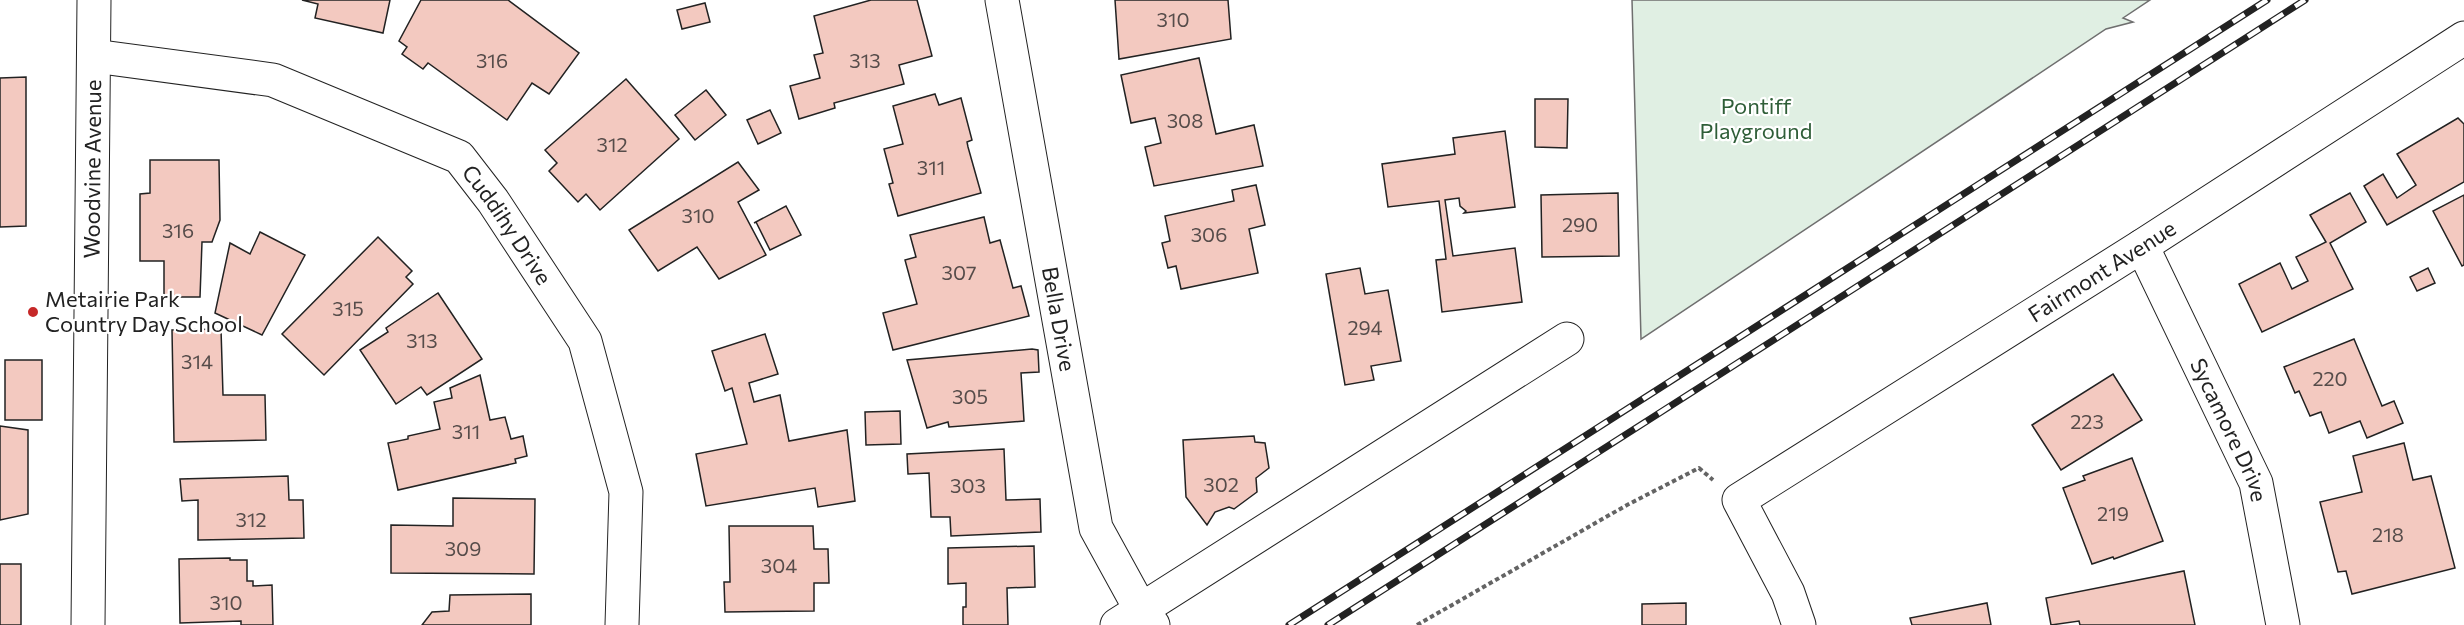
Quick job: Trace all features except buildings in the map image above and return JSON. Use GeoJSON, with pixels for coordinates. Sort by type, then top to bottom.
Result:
{"type":"FeatureCollection","features":[{"type":"Feature","properties":{"kind":"street","name":"Woodvine Avenue"},"geometry":{"type":"LineString","coordinates":[[88,625],[94,0]]}},
{"type":"Feature","properties":{"kind":"street","name":"Bella Drive"},"geometry":{"type":"LineString","coordinates":[[1002,0],[1096,528],[1137,620]]}},
{"type":"Feature","properties":{"kind":"street","name":"Fairmont Avenue"},"geometry":{"type":"LineString","coordinates":[[1739,500],[2142,246],[2464,38]]}},
{"type":"Feature","properties":{"kind":"street","name":"Cuddihy Drive"},"geometry":{"type":"LineString","coordinates":[[94,56],[273,80],[459,157],[493,201],[585,341],[626,492],[622,625]]}},
{"type":"Feature","properties":{"kind":"street","name":"Sycamore Drive"},"geometry":{"type":"LineString","coordinates":[[2142,246],[2256,483],[2283,625]]}},
{"type":"Feature","properties":{"kind":"street"},"geometry":{"type":"LineString","coordinates":[[1137,620],[1568,339]]}},
{"type":"Feature","properties":{"kind":"street"},"geometry":{"type":"LineString","coordinates":[[1739,500],[1788,593],[1799,625]]}},
{"type":"Feature","properties":{"kind":"path"},"geometry":{"type":"LineString","coordinates":[[1417,625],[1627,505],[1699,468],[1739,500]]}},
{"type":"Feature","properties":{"kind":"green space","name":"Pontiff Playground"},"geometry":{"type":"Polygon","coordinates":[[[1632,0],[2150,0],[2123,18],[2133,22],[2106,29],[1641,339],[1632,0]]]}},
{"type":"Feature","properties":{"kind":"railway"},"geometry":{"type":"LineString","coordinates":[[1289,625],[2267,0]]}},
{"type":"Feature","properties":{"kind":"railway"},"geometry":{"type":"LineString","coordinates":[[1328,625],[2305,0]]}},
{"type":"Feature","properties":{"kind":"place","name":"Metairie Park Country Day School"},"geometry":{"type":"Point","coordinates":[33,312]}}]}
